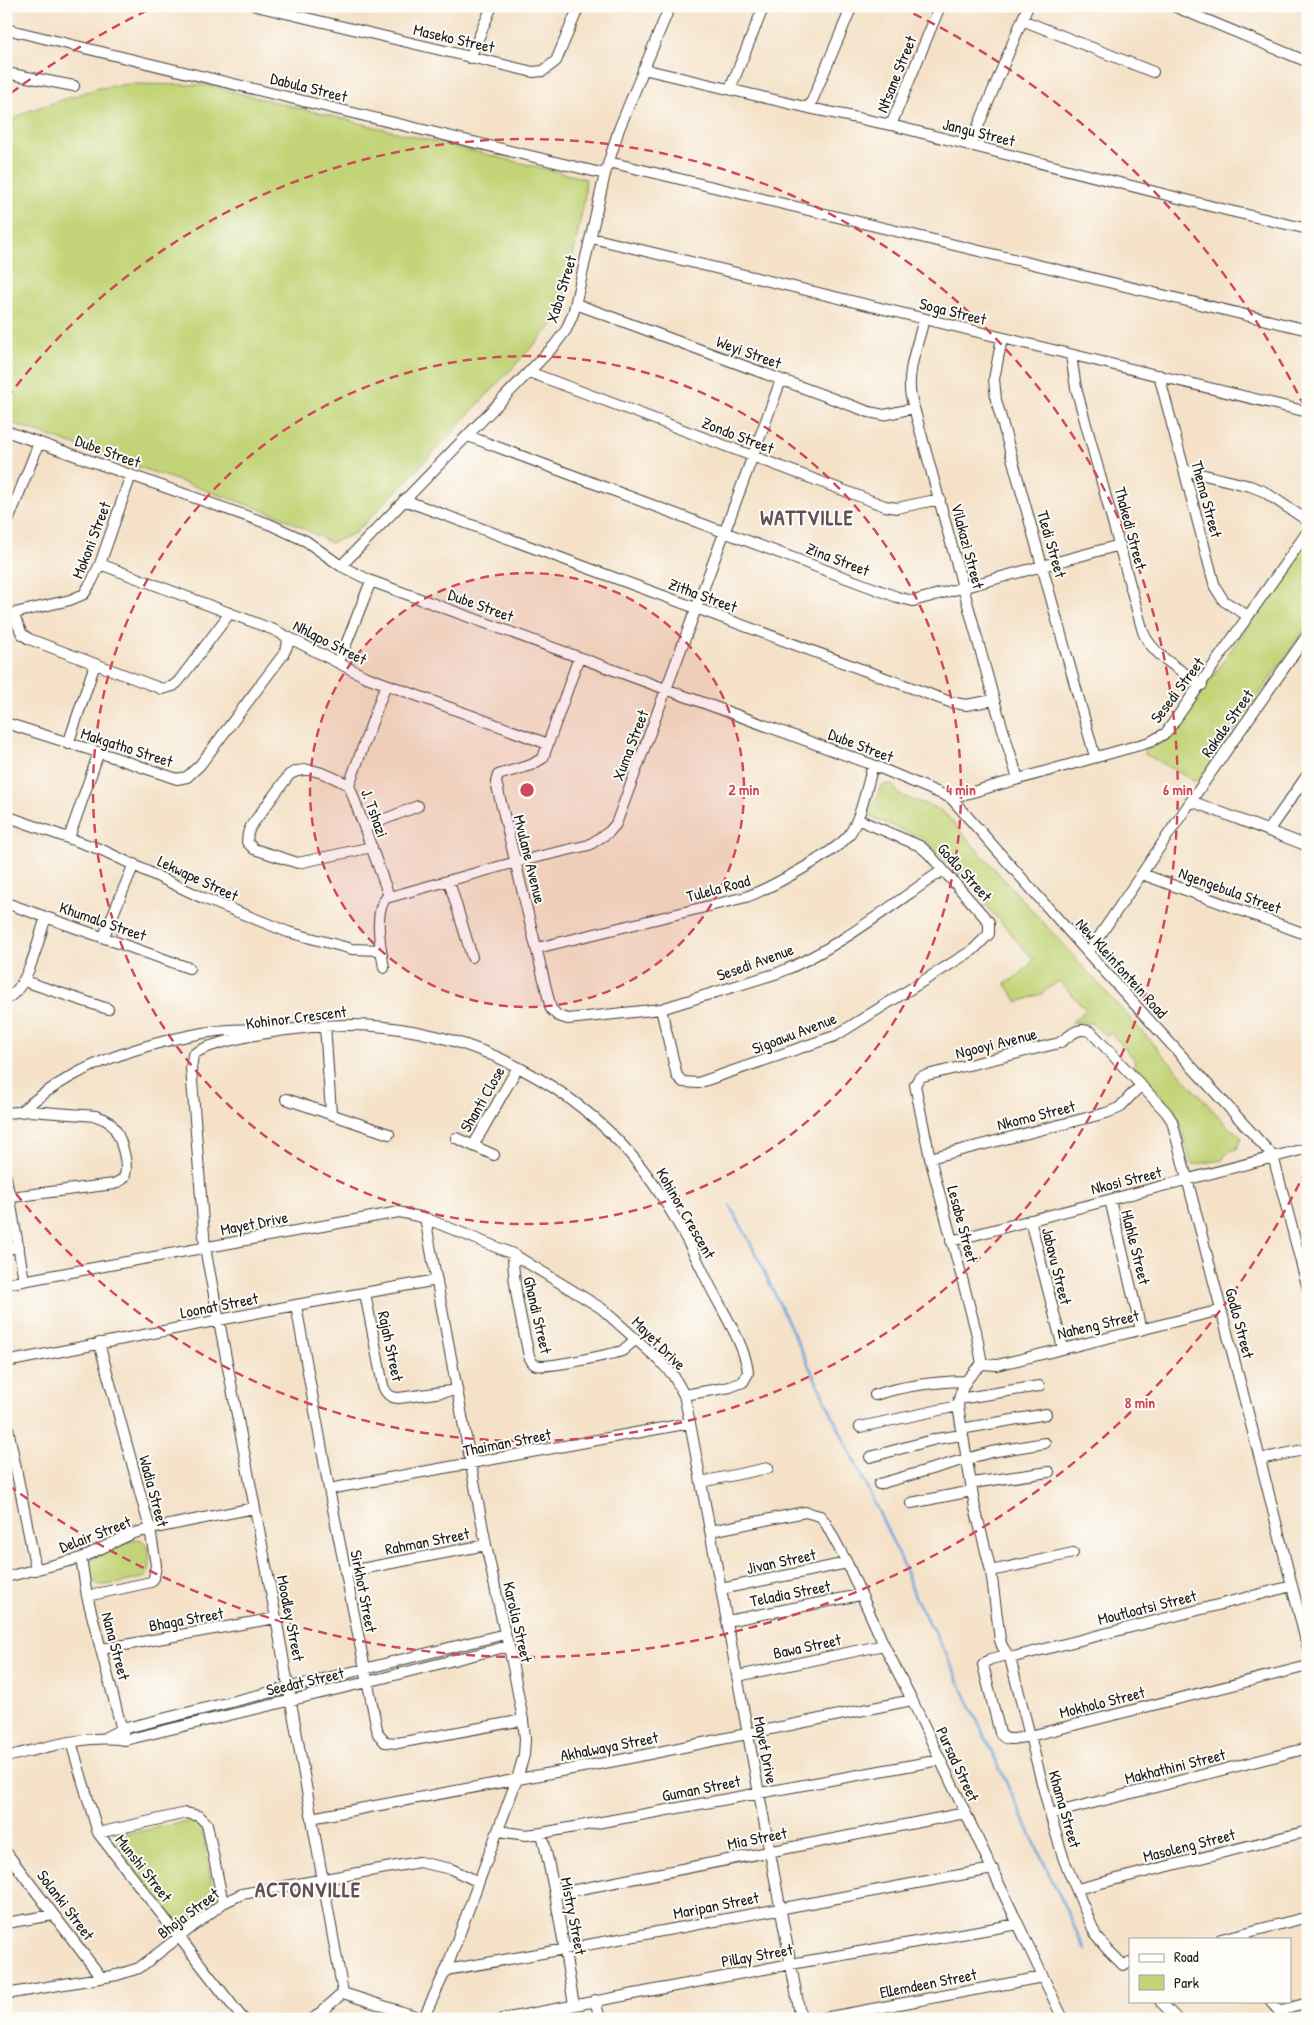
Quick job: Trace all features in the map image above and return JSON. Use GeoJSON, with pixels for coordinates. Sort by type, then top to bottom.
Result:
{"type":"FeatureCollection","features":[{"type":"Feature","properties":{"kind":"street","name":"Maseko Street"},"geometry":{"type":"LineString","coordinates":[[256,6],[533,72],[543,71],[556,61],[579,6]]}},
{"type":"Feature","properties":{"kind":"street"},"geometry":{"type":"LineString","coordinates":[[470,58],[492,6]]}},
{"type":"Feature","properties":{"kind":"street","name":"Xaba Street"},"geometry":{"type":"LineString","coordinates":[[342,566],[529,372],[566,330],[576,304],[605,174],[625,111],[670,6]]}},
{"type":"Feature","properties":{"kind":"street"},"geometry":{"type":"LineString","coordinates":[[730,88],[764,6]]}},
{"type":"Feature","properties":{"kind":"street"},"geometry":{"type":"LineString","coordinates":[[810,108],[852,6]]}},
{"type":"Feature","properties":{"kind":"street","name":"Ntsane Street"},"geometry":{"type":"LineString","coordinates":[[892,125],[940,6]]}},
{"type":"Feature","properties":{"kind":"street"},"geometry":{"type":"LineString","coordinates":[[970,146],[1028,6]]}},
{"type":"Feature","properties":{"kind":"street"},"geometry":{"type":"LineString","coordinates":[[1173,6],[1308,62]]}},
{"type":"Feature","properties":{"kind":"street"},"geometry":{"type":"LineString","coordinates":[[1022,20],[1153,72]]}},
{"type":"Feature","properties":{"kind":"street","name":"Dabula Street"},"geometry":{"type":"LineString","coordinates":[[6,29],[605,174]]}},
{"type":"Feature","properties":{"kind":"street","name":"Jangu Street"},"geometry":{"type":"LineString","coordinates":[[643,69],[892,125],[1308,229]]}},
{"type":"Feature","properties":{"kind":"street"},"geometry":{"type":"LineString","coordinates":[[6,73],[74,86]]}},
{"type":"Feature","properties":{"kind":"street"},"geometry":{"type":"LineString","coordinates":[[609,162],[1308,330]]}},
{"type":"Feature","properties":{"kind":"street","name":"Soga Street"},"geometry":{"type":"LineString","coordinates":[[592,238],[1308,412]]}},
{"type":"Feature","properties":{"kind":"street","name":"Weyi Street"},"geometry":{"type":"LineString","coordinates":[[576,304],[878,415],[914,408]]}},
{"type":"Feature","properties":{"kind":"street","name":"Vilakazi Street"},"geometry":{"type":"LineString","coordinates":[[924,319],[909,388],[994,700],[1018,779]]}},
{"type":"Feature","properties":{"kind":"street","name":"Tledi Street"},"geometry":{"type":"LineString","coordinates":[[1002,338],[994,379],[996,394],[1095,757]]}},
{"type":"Feature","properties":{"kind":"street","name":"Thakedi Street"},"geometry":{"type":"LineString","coordinates":[[1071,355],[1076,388],[1147,640],[1158,653],[1202,685]]}},
{"type":"Feature","properties":{"kind":"street","name":"Zondo Street"},"geometry":{"type":"LineString","coordinates":[[529,372],[891,507],[940,499]]}},
{"type":"Feature","properties":{"kind":"street","name":"Thema Street"},"geometry":{"type":"LineString","coordinates":[[1159,375],[1215,587],[1224,601],[1248,616]]}},
{"type":"Feature","properties":{"kind":"street","name":"Xuma Street"},"geometry":{"type":"LineString","coordinates":[[389,896],[588,845],[609,832],[616,824],[781,380]]}},
{"type":"Feature","properties":{"kind":"street","name":"Dube Street"},"geometry":{"type":"LineString","coordinates":[[6,431],[242,513],[306,541],[342,566],[371,581],[873,765],[951,798]]}},
{"type":"Feature","properties":{"kind":"street","name":"Zina Street"},"geometry":{"type":"LineString","coordinates":[[468,436],[908,600],[917,601],[1120,545]]}},
{"type":"Feature","properties":{"kind":"street"},"geometry":{"type":"LineString","coordinates":[[6,526],[39,443]]}},
{"type":"Feature","properties":{"kind":"street"},"geometry":{"type":"LineString","coordinates":[[1184,470],[1263,491],[1308,521]]}},
{"type":"Feature","properties":{"kind":"street","name":"Mokoni Street"},"geometry":{"type":"LineString","coordinates":[[10,615],[80,597],[88,589],[100,564],[131,476]]}},
{"type":"Feature","properties":{"kind":"street","name":"Zitha Street"},"geometry":{"type":"LineString","coordinates":[[404,500],[950,702],[966,705],[994,700]]}},
{"type":"Feature","properties":{"kind":"street","name":"Sesedi Street"},"geometry":{"type":"LineString","coordinates":[[951,798],[1159,738],[1173,724],[1202,685],[1308,531]]}},
{"type":"Feature","properties":{"kind":"street","name":"Nhlapo Street"},"geometry":{"type":"LineString","coordinates":[[100,564],[274,630],[352,670],[386,684],[548,744]]}},
{"type":"Feature","properties":{"kind":"street"},"geometry":{"type":"LineString","coordinates":[[339,662],[371,581]]}},
{"type":"Feature","properties":{"kind":"street"},"geometry":{"type":"LineString","coordinates":[[10,615],[22,634],[29,639],[152,686],[168,688],[178,682],[230,613]]}},
{"type":"Feature","properties":{"kind":"street","name":"Rakale Street"},"geometry":{"type":"LineString","coordinates":[[1088,953],[1191,801],[1308,634]]}},
{"type":"Feature","properties":{"kind":"street","name":"Makgatho Street"},"geometry":{"type":"LineString","coordinates":[[6,724],[99,752],[177,780],[187,777],[200,765],[283,655],[288,644],[287,638]]}},
{"type":"Feature","properties":{"kind":"street","name":"Mvulane Avenue"},"geometry":{"type":"LineString","coordinates":[[578,657],[546,753],[539,761],[532,765],[503,772],[496,777],[496,788],[516,862],[551,1009],[562,1018],[584,1017]]}},
{"type":"Feature","properties":{"kind":"street"},"geometry":{"type":"LineString","coordinates":[[68,744],[95,664]]}},
{"type":"Feature","properties":{"kind":"street","name":"J. Tshazi"},"geometry":{"type":"LineString","coordinates":[[386,684],[349,785],[389,896]]}},
{"type":"Feature","properties":{"kind":"street"},"geometry":{"type":"LineString","coordinates":[[69,838],[99,752]]}},
{"type":"Feature","properties":{"kind":"street","name":"Tulela Road"},"geometry":{"type":"LineString","coordinates":[[537,948],[760,892],[827,853],[843,841],[857,819],[873,765]]}},
{"type":"Feature","properties":{"kind":"street"},"geometry":{"type":"LineString","coordinates":[[349,785],[313,770],[303,769],[295,771],[289,775],[251,826],[247,842],[254,849],[298,863],[372,846]]}},
{"type":"Feature","properties":{"kind":"street"},"geometry":{"type":"LineString","coordinates":[[1268,831],[1308,774]]}},
{"type":"Feature","properties":{"kind":"street","name":"New Kleinfontein Road"},"geometry":{"type":"LineString","coordinates":[[951,798],[1088,953],[1274,1156]]}},
{"type":"Feature","properties":{"kind":"street"},"geometry":{"type":"LineString","coordinates":[[1191,801],[1308,846]]}},
{"type":"Feature","properties":{"kind":"street"},"geometry":{"type":"LineString","coordinates":[[365,827],[418,806]]}},
{"type":"Feature","properties":{"kind":"street","name":"Lekwape Street"},"geometry":{"type":"LineString","coordinates":[[6,816],[69,838],[134,864],[203,898],[288,932],[352,949],[381,950]]}},
{"type":"Feature","properties":{"kind":"street","name":"Godlo Street"},"geometry":{"type":"LineString","coordinates":[[857,819],[920,846],[984,916],[990,926]]}},
{"type":"Feature","properties":{"kind":"street"},"geometry":{"type":"LineString","coordinates":[[104,936],[134,864]]}},
{"type":"Feature","properties":{"kind":"street","name":"Sesedi Avenue"},"geometry":{"type":"LineString","coordinates":[[584,1017],[660,1009],[796,966],[864,924],[943,870]]}},
{"type":"Feature","properties":{"kind":"street","name":"Ngengebula Street"},"geometry":{"type":"LineString","coordinates":[[1142,874],[1308,935]]}},
{"type":"Feature","properties":{"kind":"street"},"geometry":{"type":"LineString","coordinates":[[449,880],[472,956]]}},
{"type":"Feature","properties":{"kind":"street"},"geometry":{"type":"LineString","coordinates":[[384,968],[379,916],[383,901],[389,896]]}},
{"type":"Feature","properties":{"kind":"street","name":"Khumalo Street"},"geometry":{"type":"LineString","coordinates":[[6,903],[104,936],[189,968]]}},
{"type":"Feature","properties":{"kind":"street"},"geometry":{"type":"LineString","coordinates":[[6,999],[16,993],[24,981],[46,917]]}},
{"type":"Feature","properties":{"kind":"street","name":"Sigoawu Avenue"},"geometry":{"type":"LineString","coordinates":[[660,1009],[677,1076],[682,1082],[698,1083],[835,1036],[973,950],[987,937],[990,926]]}},
{"type":"Feature","properties":{"kind":"street"},"geometry":{"type":"LineString","coordinates":[[24,981],[108,1008]]}},
{"type":"Feature","properties":{"kind":"street"},"geometry":{"type":"LineString","coordinates":[[325,1025],[331,1113]]}},
{"type":"Feature","properties":{"kind":"street","name":"Kohinor Crescent"},"geometry":{"type":"LineString","coordinates":[[205,1248],[191,1059],[196,1052],[244,1037],[325,1025],[384,1026],[461,1043],[518,1067],[558,1091],[592,1116],[632,1156],[660,1193],[687,1240],[740,1346],[748,1373],[746,1380],[739,1384],[684,1395]]}},
{"type":"Feature","properties":{"kind":"street"},"geometry":{"type":"LineString","coordinates":[[21,1111],[43,1093],[72,1076],[102,1062],[166,1041],[248,1028],[269,1032]]}},
{"type":"Feature","properties":{"kind":"street","name":"Ngooyi Avenue"},"geometry":{"type":"LineString","coordinates":[[915,1091],[916,1081],[923,1076],[1059,1043],[1078,1030],[1091,1032]]}},
{"type":"Feature","properties":{"kind":"street","name":"Godlo Street"},"geometry":{"type":"LineString","coordinates":[[1091,1032],[1166,1112],[1172,1121],[1308,1649]]}},
{"type":"Feature","properties":{"kind":"street","name":"Shanti Close"},"geometry":{"type":"LineString","coordinates":[[473,1146],[518,1067]]}},
{"type":"Feature","properties":{"kind":"street","name":"Nkomo Street"},"geometry":{"type":"LineString","coordinates":[[930,1158],[1106,1113],[1119,1108],[1140,1086]]}},
{"type":"Feature","properties":{"kind":"street","name":"Lesabe Street"},"geometry":{"type":"LineString","coordinates":[[915,1091],[951,1241],[976,1331],[982,1364]]}},
{"type":"Feature","properties":{"kind":"street"},"geometry":{"type":"LineString","coordinates":[[286,1099],[389,1134]]}},
{"type":"Feature","properties":{"kind":"street"},"geometry":{"type":"LineString","coordinates":[[6,1113],[21,1111],[96,1116],[106,1120],[116,1132],[123,1151],[126,1173],[122,1182],[10,1203]]}},
{"type":"Feature","properties":{"kind":"street","name":"Shanti Close"},"geometry":{"type":"LineString","coordinates":[[456,1138],[494,1155]]}},
{"type":"Feature","properties":{"kind":"street","name":"Nkosi Street"},"geometry":{"type":"LineString","coordinates":[[951,1241],[1308,1148]]}},
{"type":"Feature","properties":{"kind":"street"},"geometry":{"type":"LineString","coordinates":[[1274,1156],[1308,1289]]}},
{"type":"Feature","properties":{"kind":"street"},"geometry":{"type":"LineString","coordinates":[[6,1178],[24,1280]]}},
{"type":"Feature","properties":{"kind":"street","name":"Hlahle Street"},"geometry":{"type":"LineString","coordinates":[[1110,1200],[1141,1330]]}},
{"type":"Feature","properties":{"kind":"street","name":"Mayet Drive"},"geometry":{"type":"LineString","coordinates":[[6,1284],[391,1212],[408,1213],[425,1218],[513,1254],[601,1308],[636,1339],[668,1369],[684,1395],[702,1482],[747,1735],[771,1850],[801,2019]]}},
{"type":"Feature","properties":{"kind":"street","name":"Karolia Street"},"geometry":{"type":"LineString","coordinates":[[423,2019],[446,1970],[479,1882],[517,1779],[525,1746],[523,1720],[509,1646],[486,1545],[425,1218]]}},
{"type":"Feature","properties":{"kind":"street","name":"Jabavu Street"},"geometry":{"type":"LineString","coordinates":[[1030,1220],[1062,1348]]}},
{"type":"Feature","properties":{"kind":"street"},"geometry":{"type":"LineString","coordinates":[[6,1249],[18,1246]]}},
{"type":"Feature","properties":{"kind":"street","name":"Moodley Street"},"geometry":{"type":"LineString","coordinates":[[205,1248],[276,1618],[344,1993]]}},
{"type":"Feature","properties":{"kind":"street","name":"Ghandi Street"},"geometry":{"type":"LineString","coordinates":[[513,1254],[516,1292],[529,1356],[534,1364],[539,1366],[552,1365],[615,1353],[622,1351],[636,1339]]}},
{"type":"Feature","properties":{"kind":"street","name":"Loonat Street"},"geometry":{"type":"LineString","coordinates":[[6,1362],[296,1305],[437,1280]]}},
{"type":"Feature","properties":{"kind":"street","name":"Rajah Street"},"geometry":{"type":"LineString","coordinates":[[365,1292],[386,1394],[393,1398],[399,1398],[457,1390]]}},
{"type":"Feature","properties":{"kind":"street","name":"Sirkhot Street"},"geometry":{"type":"LineString","coordinates":[[296,1305],[329,1489],[364,1669],[380,1738],[390,1743],[523,1720]]}},
{"type":"Feature","properties":{"kind":"street","name":"Naheng Street"},"geometry":{"type":"LineString","coordinates":[[982,1364],[997,1365],[1221,1310]]}},
{"type":"Feature","properties":{"kind":"street","name":"Wadia Street"},"geometry":{"type":"LineString","coordinates":[[87,1596],[151,1582],[154,1578],[156,1565],[150,1529],[99,1343]]}},
{"type":"Feature","properties":{"kind":"street"},"geometry":{"type":"LineString","coordinates":[[958,1402],[965,1381],[982,1364]]}},
{"type":"Feature","properties":{"kind":"street"},"geometry":{"type":"LineString","coordinates":[[875,1395],[910,1384],[965,1381]]}},
{"type":"Feature","properties":{"kind":"street"},"geometry":{"type":"LineString","coordinates":[[860,1427],[958,1402],[1039,1386]]}},
{"type":"Feature","properties":{"kind":"street","name":"Khama Street"},"geometry":{"type":"LineString","coordinates":[[958,1402],[961,1432],[991,1570],[1000,1640],[1009,1656],[1050,1814],[1064,1860],[1096,1936],[1115,1957],[1128,1966]]}},
{"type":"Feature","properties":{"kind":"street"},"geometry":{"type":"LineString","coordinates":[[870,1457],[961,1432],[1046,1414]]}},
{"type":"Feature","properties":{"kind":"street"},"geometry":{"type":"LineString","coordinates":[[6,1418],[36,1570]]}},
{"type":"Feature","properties":{"kind":"street","name":"Thaiman Street"},"geometry":{"type":"LineString","coordinates":[[329,1489],[690,1422]]}},
{"type":"Feature","properties":{"kind":"street"},"geometry":{"type":"LineString","coordinates":[[879,1484],[991,1452],[1045,1443]]}},
{"type":"Feature","properties":{"kind":"street"},"geometry":{"type":"LineString","coordinates":[[1260,1459],[1308,1449]]}},
{"type":"Feature","properties":{"kind":"street"},"geometry":{"type":"LineString","coordinates":[[702,1482],[768,1468]]}},
{"type":"Feature","properties":{"kind":"street"},"geometry":{"type":"LineString","coordinates":[[911,1503],[972,1487],[1049,1472]]}},
{"type":"Feature","properties":{"kind":"street","name":"Delair Street"},"geometry":{"type":"LineString","coordinates":[[6,1577],[80,1558],[131,1534],[254,1508]]}},
{"type":"Feature","properties":{"kind":"street","name":"Pursad Street"},"geometry":{"type":"LineString","coordinates":[[711,1532],[804,1512],[820,1516],[825,1522],[847,1563],[860,1595],[993,1869],[1063,2019]]}},
{"type":"Feature","properties":{"kind":"street","name":"Rahman Street"},"geometry":{"type":"LineString","coordinates":[[346,1572],[486,1545]]}},
{"type":"Feature","properties":{"kind":"street"},"geometry":{"type":"LineString","coordinates":[[991,1570],[1073,1553]]}},
{"type":"Feature","properties":{"kind":"street","name":"Nana Street"},"geometry":{"type":"LineString","coordinates":[[80,1558],[87,1596],[125,1740]]}},
{"type":"Feature","properties":{"kind":"street","name":"Jivan Street"},"geometry":{"type":"LineString","coordinates":[[721,1589],[847,1563]]}},
{"type":"Feature","properties":{"kind":"street","name":"Moutloatsi Street"},"geometry":{"type":"LineString","coordinates":[[1009,1656],[1292,1586]]}},
{"type":"Feature","properties":{"kind":"street","name":"Teladia Street"},"geometry":{"type":"LineString","coordinates":[[727,1621],[860,1595]]}},
{"type":"Feature","properties":{"kind":"street","name":"Bhaga Street"},"geometry":{"type":"LineString","coordinates":[[102,1649],[276,1618]]}},
{"type":"Feature","properties":{"kind":"street","name":"Seedat Street"},"geometry":{"type":"LineString","coordinates":[[106,1737],[122,1729],[505,1634]]}},
{"type":"Feature","properties":{"kind":"street","name":"Bawa Street"},"geometry":{"type":"LineString","coordinates":[[738,1676],[884,1645]]}},
{"type":"Feature","properties":{"kind":"street","name":"Seedat Street"},"geometry":{"type":"LineString","coordinates":[[7,1754],[106,1737],[125,1740],[509,1646]]}},
{"type":"Feature","properties":{"kind":"street","name":"Mokholo Street"},"geometry":{"type":"LineString","coordinates":[[1009,1656],[990,1660],[983,1665],[1000,1733],[1002,1738],[1006,1740],[1030,1736],[1308,1666]]}},
{"type":"Feature","properties":{"kind":"street","name":"Akhalwaya Street"},"geometry":{"type":"LineString","coordinates":[[311,1818],[747,1735],[912,1700]]}},
{"type":"Feature","properties":{"kind":"street","name":"Munshi Street"},"geometry":{"type":"LineString","coordinates":[[71,1742],[98,1833],[243,2019]]}},
{"type":"Feature","properties":{"kind":"street","name":"Makhathini Street"},"geometry":{"type":"LineString","coordinates":[[1050,1814],[1308,1748]]}},
{"type":"Feature","properties":{"kind":"street","name":"Guman Street"},"geometry":{"type":"LineString","coordinates":[[498,1831],[526,1835],[542,1833],[940,1760]]}},
{"type":"Feature","properties":{"kind":"street"},"geometry":{"type":"LineString","coordinates":[[98,1833],[186,1813],[199,1816],[207,1824],[223,1903]]}},
{"type":"Feature","properties":{"kind":"street","name":"Mia Street"},"geometry":{"type":"LineString","coordinates":[[555,1894],[965,1813]]}},
{"type":"Feature","properties":{"kind":"street","name":"Masoleng Street"},"geometry":{"type":"LineString","coordinates":[[1077,1889],[1308,1831]]}},
{"type":"Feature","properties":{"kind":"street","name":"Mistry Street"},"geometry":{"type":"LineString","coordinates":[[542,1833],[555,1894],[574,2005]]}},
{"type":"Feature","properties":{"kind":"street","name":"Solanki Street"},"geometry":{"type":"LineString","coordinates":[[6,1852],[101,1977]]}},
{"type":"Feature","properties":{"kind":"street","name":"Bhoja Street"},"geometry":{"type":"LineString","coordinates":[[6,1994],[117,1975],[139,1968],[223,1903],[242,1894],[419,1862],[452,1869],[479,1882]]}},
{"type":"Feature","properties":{"kind":"street","name":"Maripan Street"},"geometry":{"type":"LineString","coordinates":[[446,1970],[565,1950],[993,1869]]}},
{"type":"Feature","properties":{"kind":"street"},"geometry":{"type":"LineString","coordinates":[[6,1923],[53,1915]]}},
{"type":"Feature","properties":{"kind":"street"},"geometry":{"type":"LineString","coordinates":[[1225,1938],[1308,1917]]}},
{"type":"Feature","properties":{"kind":"street","name":"Pillay Street"},"geometry":{"type":"LineString","coordinates":[[502,2019],[595,2000],[1018,1924]]}},
{"type":"Feature","properties":{"kind":"street","name":"Ellemdeen Street"},"geometry":{"type":"LineString","coordinates":[[819,2019],[1043,1977]]}},
{"type":"Feature","properties":{"kind":"street"},"geometry":{"type":"LineString","coordinates":[[313,2019],[344,1993],[423,2019]]}},
{"type":"Feature","properties":{"kind":"street"},"geometry":{"type":"LineString","coordinates":[[595,2000],[600,2019]]}},
{"type":"Feature","properties":{"kind":"street"},"geometry":{"type":"LineString","coordinates":[[1161,2002],[1177,2019]]}},
{"type":"Feature","properties":{"kind":"street"},"geometry":{"type":"LineString","coordinates":[[1271,2002],[1282,2015],[1308,2003]]}},
{"type":"Feature","properties":{"kind":"green space"},"geometry":{"type":"Polygon","coordinates":[[[129,84],[206,85],[586,179],[584,201],[561,316],[355,533],[331,543],[280,516],[6,421],[6,125],[25,112],[99,88],[129,84]]]}},
{"type":"Feature","properties":{"kind":"green space"},"geometry":{"type":"Polygon","coordinates":[[[1308,539],[1308,624],[1198,783],[1145,754],[1144,748],[1161,743],[1175,731],[1308,539]]]}},
{"type":"Feature","properties":{"kind":"green space"},"geometry":{"type":"Polygon","coordinates":[[[889,784],[903,796],[944,813],[1230,1129],[1241,1137],[1237,1149],[1227,1152],[1222,1160],[1192,1165],[1179,1120],[1173,1109],[1133,1065],[1136,1061],[1111,1033],[1107,1036],[1091,1023],[1072,1022],[1086,1010],[1059,981],[1041,994],[1018,1002],[1005,983],[1017,977],[1034,960],[985,904],[989,900],[963,873],[960,876],[924,839],[872,817],[867,810],[878,796],[881,787],[889,784]]]}},
{"type":"Feature","properties":{"kind":"green space"},"geometry":{"type":"Polygon","coordinates":[[[135,1539],[143,1541],[147,1548],[150,1566],[146,1577],[105,1585],[95,1583],[87,1565],[92,1558],[135,1539]]]}},
{"type":"Feature","properties":{"kind":"green space"},"geometry":{"type":"Polygon","coordinates":[[[193,1821],[202,1828],[214,1898],[201,1914],[192,1920],[182,1923],[174,1920],[121,1852],[117,1844],[120,1835],[193,1821]]]}},
{"type":"Feature","properties":{"kind":"waterway"},"geometry":{"type":"LineString","coordinates":[[730,1206],[749,1240],[901,1559],[915,1597],[945,1652],[1085,1950]]}},
{"type":"Feature","properties":{"kind":"district","name":"WATTVILLE"},"geometry":{"type":"Point","coordinates":[807,517]}},
{"type":"Feature","properties":{"kind":"district","name":"ACTONVILLE"},"geometry":{"type":"Point","coordinates":[308,1889]}}]}
